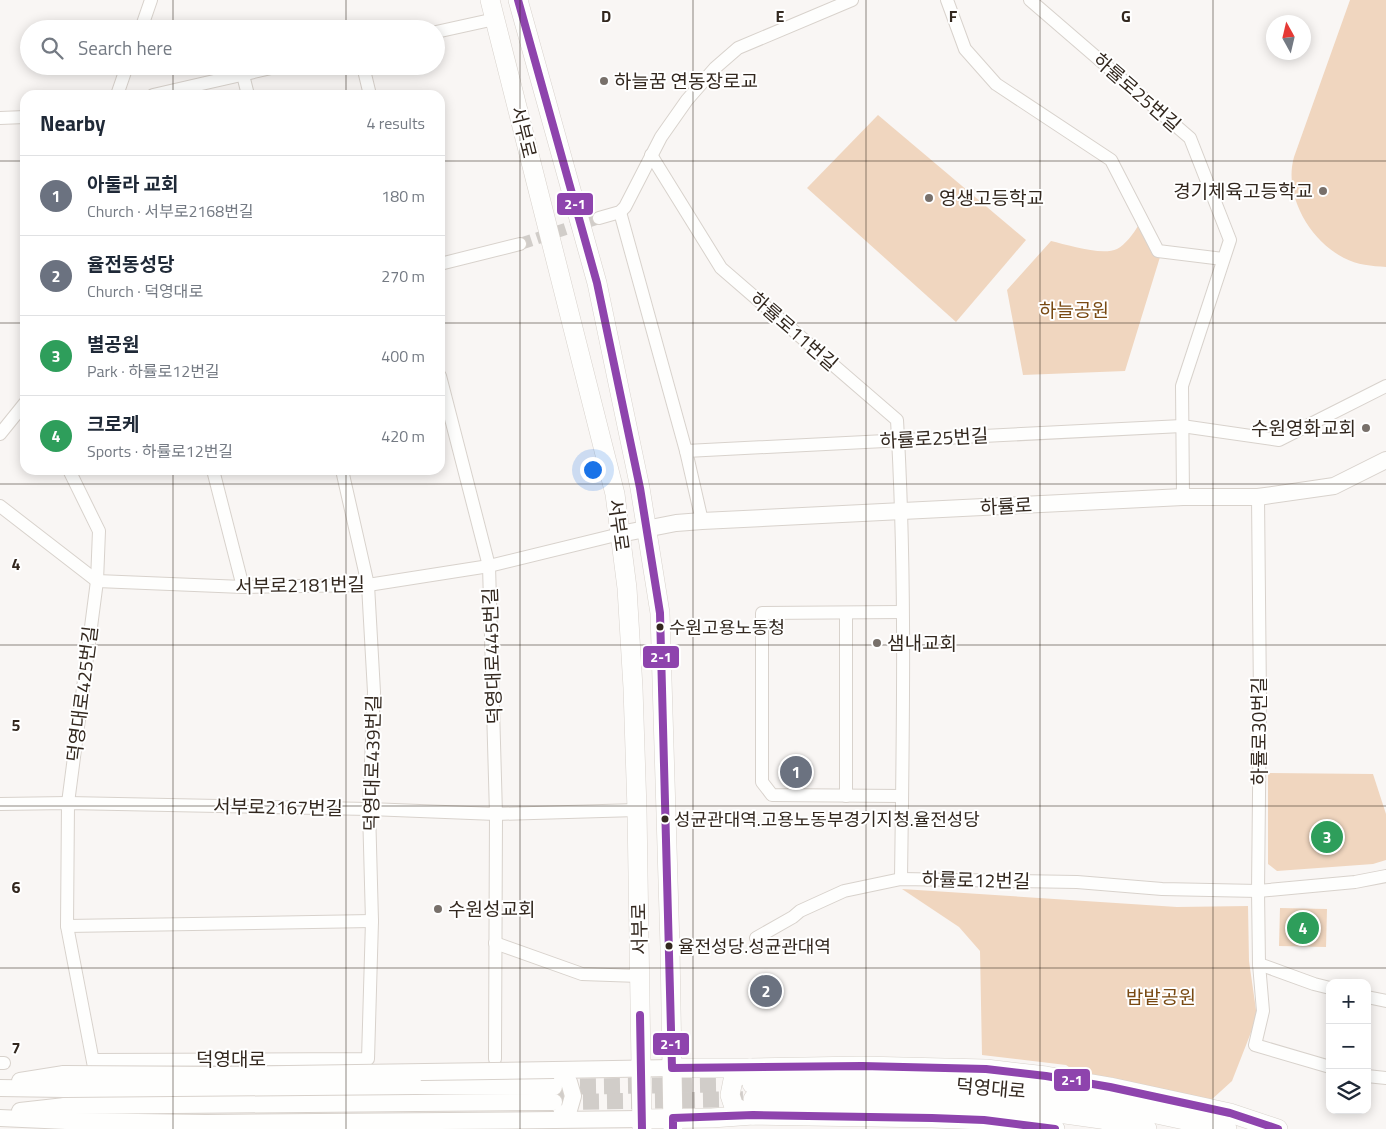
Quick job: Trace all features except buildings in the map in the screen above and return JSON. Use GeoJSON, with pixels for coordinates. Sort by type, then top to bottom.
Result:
{"type":"FeatureCollection","features":[{"type":"Feature","properties":{"kind":"main road","name":"서부로"},"geometry":{"type":"LineString","coordinates":[[490,0],[615,494],[627,588],[633,688],[642,1124]]}},
{"type":"Feature","properties":{"kind":"main road","name":"서부로"},"geometry":{"type":"LineString","coordinates":[[521,4],[597,283],[640,488],[660,613],[673,1124]]}},
{"type":"Feature","properties":{"kind":"main road"},"geometry":{"type":"LineString","coordinates":[[642,1124],[673,1124],[752,1091],[862,1066],[986,1069],[1046,1076],[1110,1087],[1230,1113],[1278,1129]]}},
{"type":"Feature","properties":{"kind":"main road"},"geometry":{"type":"LineString","coordinates":[[672,1068],[752,1091],[1055,1129]]}},
{"type":"Feature","properties":{"kind":"main road","name":"덕영대로"},"geometry":{"type":"LineString","coordinates":[[752,1091],[862,1083],[986,1086],[1106,1103],[1227,1129]]}},
{"type":"Feature","properties":{"kind":"main road","name":"덕영대로"},"geometry":{"type":"LineString","coordinates":[[752,1091],[985,1103],[1101,1119],[1147,1129]]}},
{"type":"Feature","properties":{"kind":"street"},"geometry":{"type":"LineString","coordinates":[[144,20],[151,0]]}},
{"type":"Feature","properties":{"kind":"street"},"geometry":{"type":"LineString","coordinates":[[599,218],[620,212],[625,207],[661,137],[687,100],[715,68],[738,48],[852,0]]}},
{"type":"Feature","properties":{"kind":"street"},"geometry":{"type":"LineString","coordinates":[[947,0],[965,49],[996,84],[1111,160],[1158,250],[1223,259]]}},
{"type":"Feature","properties":{"kind":"street","name":"하률로25번길"},"geometry":{"type":"LineString","coordinates":[[1030,0],[1190,138],[1230,240],[1182,386],[1183,497]]}},
{"type":"Feature","properties":{"kind":"street"},"geometry":{"type":"LineString","coordinates":[[445,30],[495,19]]}},
{"type":"Feature","properties":{"kind":"street"},"geometry":{"type":"LineString","coordinates":[[119,90],[124,75]]}},
{"type":"Feature","properties":{"kind":"street"},"geometry":{"type":"LineString","coordinates":[[176,90],[243,75],[247,90]]}},
{"type":"Feature","properties":{"kind":"street"},"geometry":{"type":"LineString","coordinates":[[365,75],[369,90]]}},
{"type":"Feature","properties":{"kind":"street"},"geometry":{"type":"LineString","coordinates":[[0,118],[20,117]]}},
{"type":"Feature","properties":{"kind":"street","name":"하률로11번길"},"geometry":{"type":"LineString","coordinates":[[651,155],[722,268],[897,420],[901,512]]}},
{"type":"Feature","properties":{"kind":"street"},"geometry":{"type":"LineString","coordinates":[[620,212],[686,451],[702,521]]}},
{"type":"Feature","properties":{"kind":"street"},"geometry":{"type":"LineString","coordinates":[[445,263],[520,244]]}},
{"type":"Feature","properties":{"kind":"street","name":"하률로25번길"},"geometry":{"type":"LineString","coordinates":[[686,451],[1182,426],[1279,440],[1386,386]]}},
{"type":"Feature","properties":{"kind":"street","name":"덕영대로445번길"},"geometry":{"type":"LineString","coordinates":[[445,395],[489,566],[496,814],[495,1059]]}},
{"type":"Feature","properties":{"kind":"street"},"geometry":{"type":"LineString","coordinates":[[0,434],[20,410]]}},
{"type":"Feature","properties":{"kind":"street","name":"하률로"},"geometry":{"type":"LineString","coordinates":[[620,534],[676,523],[702,521],[1183,497],[1258,497],[1334,486],[1386,460]]}},
{"type":"Feature","properties":{"kind":"street","name":"덕영대로425번길"},"geometry":{"type":"LineString","coordinates":[[71,475],[99,531],[97,581],[68,803],[67,926],[94,1060],[97,1129]]}},
{"type":"Feature","properties":{"kind":"street"},"geometry":{"type":"LineString","coordinates":[[214,475],[243,587]]}},
{"type":"Feature","properties":{"kind":"street","name":"덕영대로439번길"},"geometry":{"type":"LineString","coordinates":[[343,475],[368,585],[374,692],[369,809],[372,921],[368,1059]]}},
{"type":"Feature","properties":{"kind":"street","name":"하률로30번길"},"geometry":{"type":"LineString","coordinates":[[1258,497],[1260,699],[1258,891],[1259,964],[1263,1011],[1255,1045],[1326,1066]]}},
{"type":"Feature","properties":{"kind":"street"},"geometry":{"type":"LineString","coordinates":[[0,506],[97,581]]}},
{"type":"Feature","properties":{"kind":"street","name":"하률로12번길"},"geometry":{"type":"LineString","coordinates":[[901,512],[901,879],[1078,882],[1162,889],[1258,891],[1355,882],[1386,876]]}},
{"type":"Feature","properties":{"kind":"street","name":"서부로2181번길"},"geometry":{"type":"LineString","coordinates":[[97,581],[243,587],[368,585],[489,566],[620,534]]}},
{"type":"Feature","properties":{"kind":"street"},"geometry":{"type":"LineString","coordinates":[[902,612],[762,613],[762,782],[772,795],[902,796]]}},
{"type":"Feature","properties":{"kind":"street"},"geometry":{"type":"LineString","coordinates":[[846,613],[846,796]]}},
{"type":"Feature","properties":{"kind":"street","name":"서부로2167번길"},"geometry":{"type":"LineString","coordinates":[[0,804],[68,803],[369,809],[496,814],[637,810]]}},
{"type":"Feature","properties":{"kind":"street"},"geometry":{"type":"LineString","coordinates":[[756,938],[800,911],[844,891],[901,879]]}},
{"type":"Feature","properties":{"kind":"street"},"geometry":{"type":"LineString","coordinates":[[67,926],[372,921]]}},
{"type":"Feature","properties":{"kind":"street","name":"서부로"},"geometry":{"type":"LineString","coordinates":[[495,943],[582,974],[639,976]]}},
{"type":"Feature","properties":{"kind":"street"},"geometry":{"type":"LineString","coordinates":[[1259,964],[1326,987]]}},
{"type":"Feature","properties":{"kind":"street"},"geometry":{"type":"LineString","coordinates":[[1371,998],[1386,1001]]}},
{"type":"Feature","properties":{"kind":"street","name":"덕영대로"},"geometry":{"type":"LineString","coordinates":[[94,1060],[368,1059]]}},
{"type":"Feature","properties":{"kind":"street"},"geometry":{"type":"LineString","coordinates":[[0,1084],[219,1075],[672,1068]]}},
{"type":"Feature","properties":{"kind":"street"},"geometry":{"type":"LineString","coordinates":[[554,1070],[569,1082],[573,1096],[569,1110],[554,1120]]}},
{"type":"Feature","properties":{"kind":"street"},"geometry":{"type":"LineString","coordinates":[[1371,1076],[1386,1078]]}},
{"type":"Feature","properties":{"kind":"street"},"geometry":{"type":"LineString","coordinates":[[0,1088],[65,1081],[415,1086],[554,1094],[416,1103],[66,1114],[0,1118]]}},
{"type":"Feature","properties":{"kind":"street"},"geometry":{"type":"LineString","coordinates":[[0,1114],[66,1114],[206,1123],[554,1120],[642,1124]]}},
{"type":"Feature","properties":{"kind":"green space"},"geometry":{"type":"Polygon","coordinates":[[[1350,0],[1386,0],[1386,267],[1370,266],[1344,258],[1320,240],[1310,229],[1302,215],[1292,186],[1294,157],[1350,0]]]}},
{"type":"Feature","properties":{"kind":"green space"},"geometry":{"type":"Polygon","coordinates":[[[878,115],[1026,240],[956,322],[807,188],[878,115]]]}},
{"type":"Feature","properties":{"kind":"green space","name":"하늘공원"},"geometry":{"type":"Polygon","coordinates":[[[1138,226],[1160,257],[1125,371],[1023,375],[1007,290],[1051,241],[1085,249],[1111,251],[1123,245],[1138,226]]]}},
{"type":"Feature","properties":{"kind":"green space"},"geometry":{"type":"Polygon","coordinates":[[[1268,773],[1373,774],[1386,814],[1386,860],[1373,864],[1277,871],[1268,864],[1268,773]]]}},
{"type":"Feature","properties":{"kind":"green space","name":"밤밭공원"},"geometry":{"type":"Polygon","coordinates":[[[902,889],[1177,907],[1248,906],[1249,961],[1257,1017],[1232,1081],[1210,1101],[1076,1072],[1066,1065],[982,1055],[980,951],[959,927],[902,889]]]}},
{"type":"Feature","properties":{"kind":"green space"},"geometry":{"type":"Polygon","coordinates":[[[1280,908],[1327,909],[1326,947],[1279,946],[1280,908]]]}},
{"type":"Feature","properties":{"kind":"tunnel"},"geometry":{"type":"LineString","coordinates":[[520,244],[599,218]]}},
{"type":"Feature","properties":{"kind":"tunnel"},"geometry":{"type":"LineString","coordinates":[[556,1087],[744,1084]]}},
{"type":"Feature","properties":{"kind":"tunnel"},"geometry":{"type":"LineString","coordinates":[[559,1102],[753,1099]]}},
{"type":"Feature","properties":{"kind":"transit line","name":"2-1"},"geometry":{"type":"LineString","coordinates":[[518,0],[597,283],[640,488],[660,613],[672,1068],[862,1066],[986,1069],[1046,1076],[1110,1087],[1230,1113],[1278,1129]]}},
{"type":"Feature","properties":{"kind":"transit line","name":"2-1"},"geometry":{"type":"LineString","coordinates":[[640,1015],[642,1129]]}},
{"type":"Feature","properties":{"kind":"transit line","name":"2-1"},"geometry":{"type":"LineString","coordinates":[[673,1129],[673,1118],[753,1115],[984,1120],[1055,1129]]}},
{"type":"Feature","properties":{"kind":"place","name":"하늘꿈 연동장로교"},"geometry":{"type":"Point","coordinates":[604,81]}},
{"type":"Feature","properties":{"kind":"place","name":"경기체육고등학교"},"geometry":{"type":"Point","coordinates":[1323,191]}},
{"type":"Feature","properties":{"kind":"place","name":"영생고등학교"},"geometry":{"type":"Point","coordinates":[929,198]}},
{"type":"Feature","properties":{"kind":"place","name":"수원영화교회"},"geometry":{"type":"Point","coordinates":[1366,428]}},
{"type":"Feature","properties":{"kind":"place","name":"수원고용노동청"},"geometry":{"type":"Point","coordinates":[660,627]}},
{"type":"Feature","properties":{"kind":"place","name":"샘내교회"},"geometry":{"type":"Point","coordinates":[877,643]}},
{"type":"Feature","properties":{"kind":"place","name":"아둘라 교회"},"geometry":{"type":"Point","coordinates":[796,772]}},
{"type":"Feature","properties":{"kind":"place","name":"성균관대역.고용노동부경기지청.율전성당"},"geometry":{"type":"Point","coordinates":[665,819]}},
{"type":"Feature","properties":{"kind":"place","name":"별공원"},"geometry":{"type":"Point","coordinates":[1327,837]}},
{"type":"Feature","properties":{"kind":"place","name":"수원성교회"},"geometry":{"type":"Point","coordinates":[438,909]}},
{"type":"Feature","properties":{"kind":"place","name":"크로케"},"geometry":{"type":"Point","coordinates":[1303,928]}},
{"type":"Feature","properties":{"kind":"place","name":"율전성당.성균관대역"},"geometry":{"type":"Point","coordinates":[669,946]}},
{"type":"Feature","properties":{"kind":"place","name":"율전동성당"},"geometry":{"type":"Point","coordinates":[766,991]}}]}
